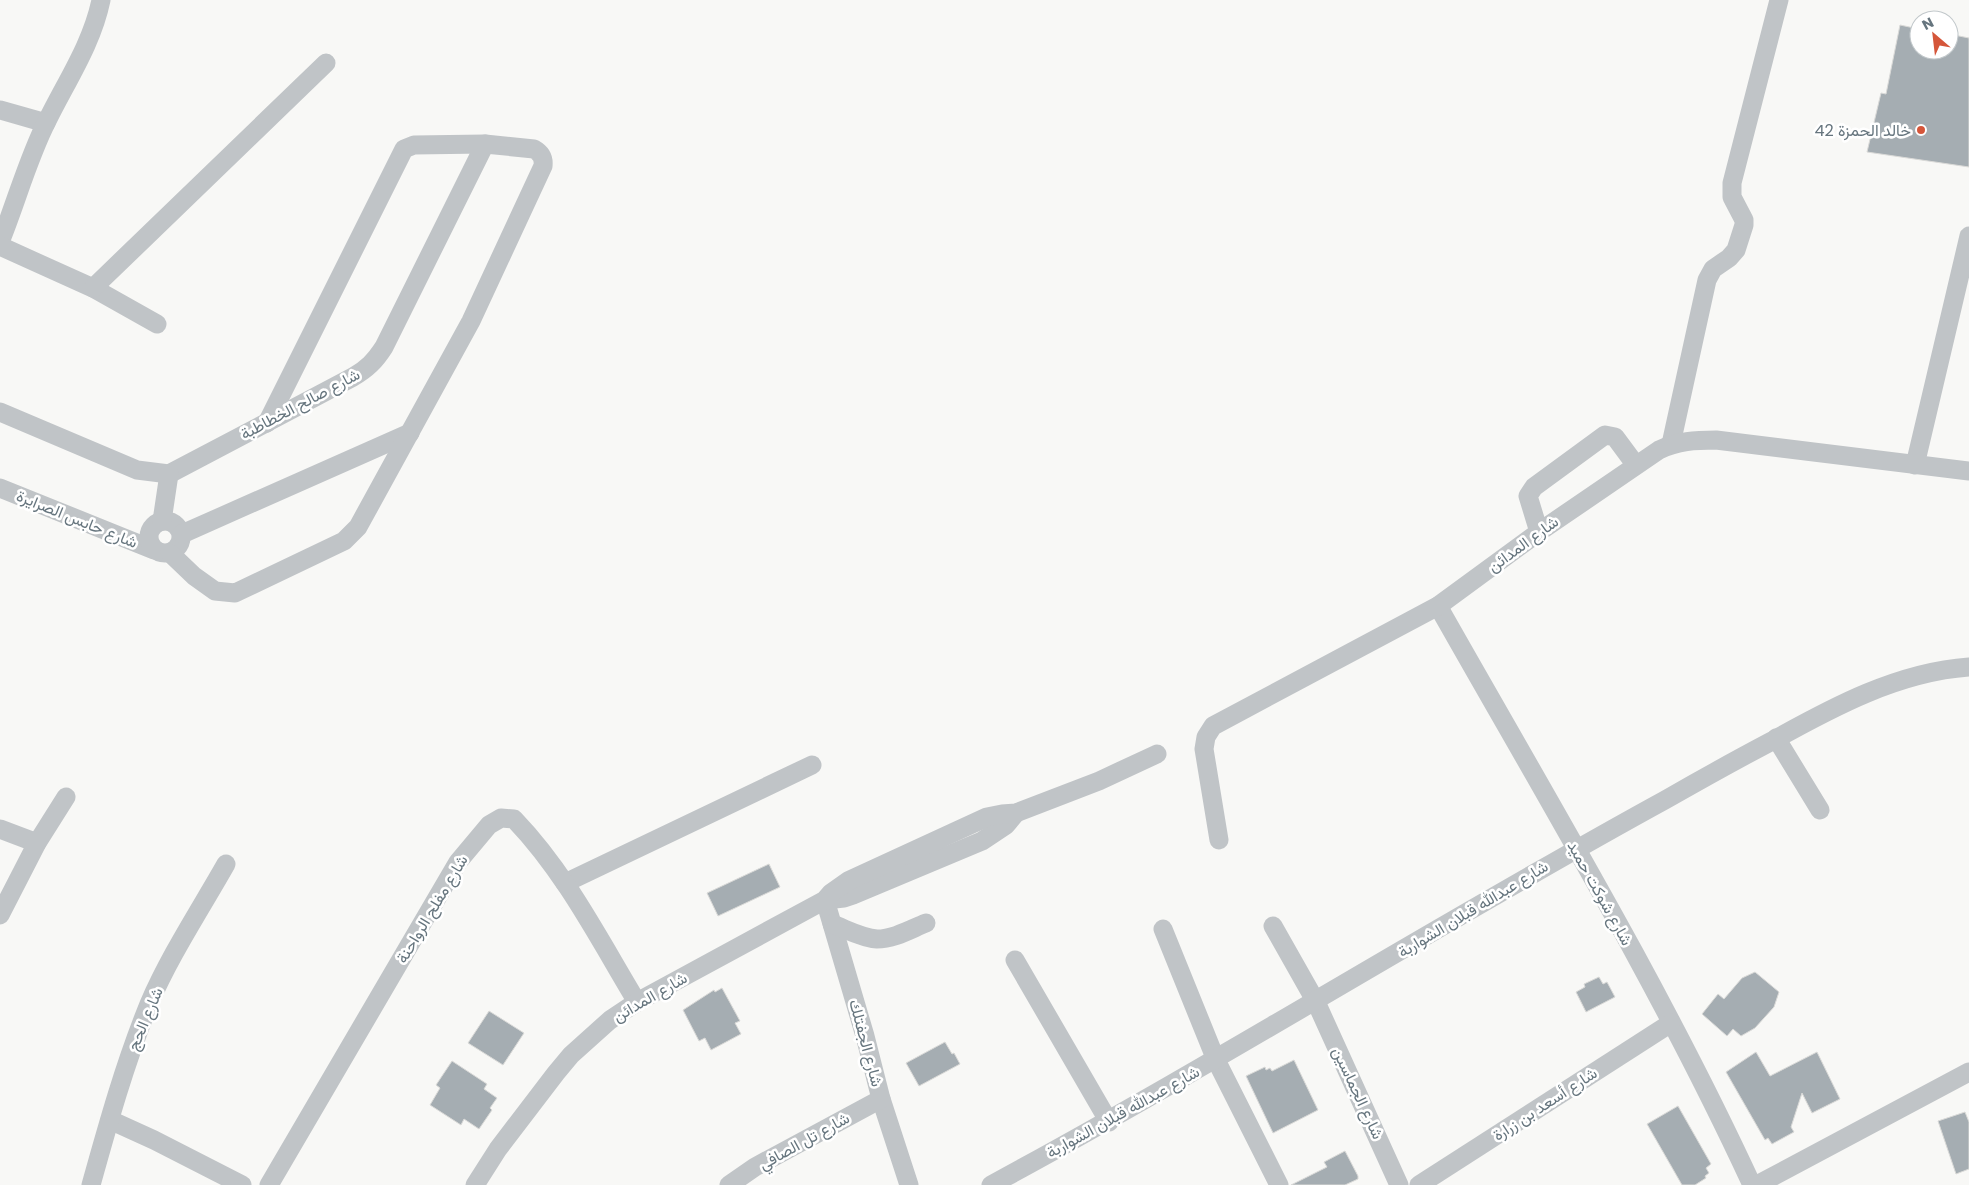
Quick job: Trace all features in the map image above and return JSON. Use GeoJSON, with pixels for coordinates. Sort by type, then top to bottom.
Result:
{"type":"FeatureCollection","features":[{"type":"Feature","properties":{"kind":"street"},"geometry":{"type":"LineString","coordinates":[[0,242],[46,123],[78,62],[96,19],[101,0]]}},
{"type":"Feature","properties":{"kind":"street"},"geometry":{"type":"LineString","coordinates":[[1671,444],[1707,280],[1713,269],[1729,258],[1736,250],[1744,225],[1744,220],[1732,197],[1732,183],[1779,0]]}},
{"type":"Feature","properties":{"kind":"street"},"geometry":{"type":"LineString","coordinates":[[93,288],[326,63]]}},
{"type":"Feature","properties":{"kind":"street"},"geometry":{"type":"LineString","coordinates":[[0,110],[46,123]]}},
{"type":"Feature","properties":{"kind":"street"},"geometry":{"type":"LineString","coordinates":[[162,552],[180,546],[182,534],[178,526],[171,521],[162,521],[154,525],[149,534],[150,543],[162,552],[194,576],[214,591],[235,593],[344,541],[358,526],[471,321],[543,166],[542,156],[534,148],[485,144],[414,145],[402,152],[267,423]]}},
{"type":"Feature","properties":{"kind":"street","name":"شارع صالح الخطاطبة"},"geometry":{"type":"LineString","coordinates":[[169,474],[367,369],[384,347],[485,144]]}},
{"type":"Feature","properties":{"kind":"street"},"geometry":{"type":"LineString","coordinates":[[0,246],[93,288],[157,324]]}},
{"type":"Feature","properties":{"kind":"street"},"geometry":{"type":"LineString","coordinates":[[1915,465],[1968,246]]}},
{"type":"Feature","properties":{"kind":"street"},"geometry":{"type":"LineString","coordinates":[[0,412],[137,470],[169,474],[162,521]]}},
{"type":"Feature","properties":{"kind":"street"},"geometry":{"type":"LineString","coordinates":[[182,534],[410,433]]}},
{"type":"Feature","properties":{"kind":"street"},"geometry":{"type":"LineString","coordinates":[[1539,532],[1528,496],[1530,492],[1534,487],[1605,435],[1615,437],[1635,464]]}},
{"type":"Feature","properties":{"kind":"street","name":"شارع المدائن"},"geometry":{"type":"LineString","coordinates":[[1219,840],[1204,749],[1206,737],[1213,726],[1438,606],[1635,464],[1671,444],[1686,441],[1716,440],[1969,471]]}},
{"type":"Feature","properties":{"kind":"street","name":"شارع حابس الصرايرة"},"geometry":{"type":"LineString","coordinates":[[0,488],[162,552]]}},
{"type":"Feature","properties":{"kind":"street","name":"شارع شوكت حميد"},"geometry":{"type":"LineString","coordinates":[[1438,606],[1576,849],[1671,1023],[1712,1100],[1752,1185]]}},
{"type":"Feature","properties":{"kind":"street","name":"شارع عبدالله قبلان الشواربة"},"geometry":{"type":"LineString","coordinates":[[991,1185],[1108,1122],[1216,1060],[1576,849],[1818,715],[1902,680],[1947,669],[1969,667]]}},
{"type":"Feature","properties":{"kind":"street"},"geometry":{"type":"LineString","coordinates":[[1776,738],[1820,810]]}},
{"type":"Feature","properties":{"kind":"street","name":"شارع المدائن"},"geometry":{"type":"LineString","coordinates":[[475,1185],[518,1123],[571,1056],[610,1020],[637,1002],[825,900],[853,895],[982,841],[1006,825],[1016,814],[1099,781],[1157,754]]}},
{"type":"Feature","properties":{"kind":"street"},"geometry":{"type":"LineString","coordinates":[[565,883],[812,765]]}},
{"type":"Feature","properties":{"kind":"street"},"geometry":{"type":"LineString","coordinates":[[0,915],[37,842],[66,797]]}},
{"type":"Feature","properties":{"kind":"street","name":"شارع مفلح الرواحنة"},"geometry":{"type":"LineString","coordinates":[[269,1185],[458,862],[489,826],[501,818],[514,819],[533,839],[565,883],[637,1002]]}},
{"type":"Feature","properties":{"kind":"street"},"geometry":{"type":"LineString","coordinates":[[0,829],[37,842]]}},
{"type":"Feature","properties":{"kind":"street","name":"شارع الحج"},"geometry":{"type":"LineString","coordinates":[[91,1185],[128,1059],[150,1003],[169,964],[226,864]]}},
{"type":"Feature","properties":{"kind":"street","name":"شارع الجفتلك"},"geometry":{"type":"LineString","coordinates":[[825,900],[865,1036],[881,1099],[909,1185]]}},
{"type":"Feature","properties":{"kind":"street"},"geometry":{"type":"LineString","coordinates":[[832,924],[865,937],[878,939],[891,937],[926,923]]}},
{"type":"Feature","properties":{"kind":"street","name":"شارع الجماسين"},"geometry":{"type":"LineString","coordinates":[[1273,926],[1316,1002],[1399,1185]]}},
{"type":"Feature","properties":{"kind":"street"},"geometry":{"type":"LineString","coordinates":[[1163,929],[1216,1060],[1279,1185]]}},
{"type":"Feature","properties":{"kind":"street"},"geometry":{"type":"LineString","coordinates":[[1015,960],[1108,1122]]}},
{"type":"Feature","properties":{"kind":"street","name":"شارع أسعد بن زرارة"},"geometry":{"type":"LineString","coordinates":[[1419,1185],[1671,1023]]}},
{"type":"Feature","properties":{"kind":"street"},"geometry":{"type":"LineString","coordinates":[[1757,1185],[1969,1073]]}},
{"type":"Feature","properties":{"kind":"street","name":"شارع تل الصافي"},"geometry":{"type":"LineString","coordinates":[[729,1185],[756,1167],[881,1099]]}},
{"type":"Feature","properties":{"kind":"street"},"geometry":{"type":"LineString","coordinates":[[110,1120],[242,1185]]}},
{"type":"Feature","properties":{"kind":"building"},"geometry":{"type":"Polygon","coordinates":[[[1900,25],[1909,27],[1909,60],[1959,60],[1959,36],[1969,38],[1969,167],[1867,152],[1881,93],[1886,94],[1900,25]]]}},
{"type":"Feature","properties":{"kind":"building"},"geometry":{"type":"Polygon","coordinates":[[[769,864],[780,887],[718,916],[707,893],[769,864]]]}},
{"type":"Feature","properties":{"kind":"building"},"geometry":{"type":"Polygon","coordinates":[[[1755,972],[1779,992],[1774,1007],[1755,1028],[1741,1036],[1733,1029],[1727,1036],[1702,1014],[1718,994],[1724,999],[1742,978],[1755,972]]]}},
{"type":"Feature","properties":{"kind":"building"},"geometry":{"type":"Polygon","coordinates":[[[1599,977],[1603,984],[1607,982],[1615,997],[1586,1012],[1576,992],[1585,987],[1584,984],[1599,977]]]}},
{"type":"Feature","properties":{"kind":"building"},"geometry":{"type":"Polygon","coordinates":[[[722,988],[740,1021],[735,1023],[741,1034],[711,1050],[705,1038],[699,1041],[683,1010],[714,990],[715,992],[722,988]]]}},
{"type":"Feature","properties":{"kind":"building"},"geometry":{"type":"Polygon","coordinates":[[[489,1011],[524,1033],[503,1065],[468,1043],[489,1011]]]}},
{"type":"Feature","properties":{"kind":"building"},"geometry":{"type":"Polygon","coordinates":[[[945,1042],[960,1064],[919,1086],[906,1063],[945,1042]]]}},
{"type":"Feature","properties":{"kind":"building"},"geometry":{"type":"Polygon","coordinates":[[[1756,1052],[1770,1076],[1817,1052],[1840,1099],[1812,1113],[1802,1093],[1791,1127],[1794,1132],[1772,1144],[1768,1138],[1765,1140],[1726,1072],[1756,1052]]]}},
{"type":"Feature","properties":{"kind":"building"},"geometry":{"type":"Polygon","coordinates":[[[1294,1060],[1318,1110],[1273,1133],[1246,1076],[1265,1067],[1266,1070],[1270,1068],[1272,1071],[1294,1060]]]}},
{"type":"Feature","properties":{"kind":"building"},"geometry":{"type":"Polygon","coordinates":[[[452,1061],[487,1084],[484,1089],[497,1098],[490,1108],[492,1110],[479,1129],[464,1119],[461,1125],[430,1105],[440,1088],[436,1085],[452,1061]]]}},
{"type":"Feature","properties":{"kind":"building"},"geometry":{"type":"Polygon","coordinates":[[[1678,1106],[1711,1164],[1706,1168],[1709,1173],[1705,1176],[1706,1178],[1695,1185],[1682,1185],[1647,1124],[1678,1106]]]}},
{"type":"Feature","properties":{"kind":"building"},"geometry":{"type":"Polygon","coordinates":[[[1965,1112],[1969,1122],[1969,1169],[1956,1174],[1938,1121],[1965,1112]]]}},
{"type":"Feature","properties":{"kind":"building"},"geometry":{"type":"Polygon","coordinates":[[[1345,1151],[1358,1179],[1345,1185],[1291,1185],[1327,1167],[1324,1162],[1345,1151]]]}},
{"type":"Feature","properties":{"kind":"place","name":"خالد الحمزة 42"},"geometry":{"type":"Point","coordinates":[1921,130]}}]}
